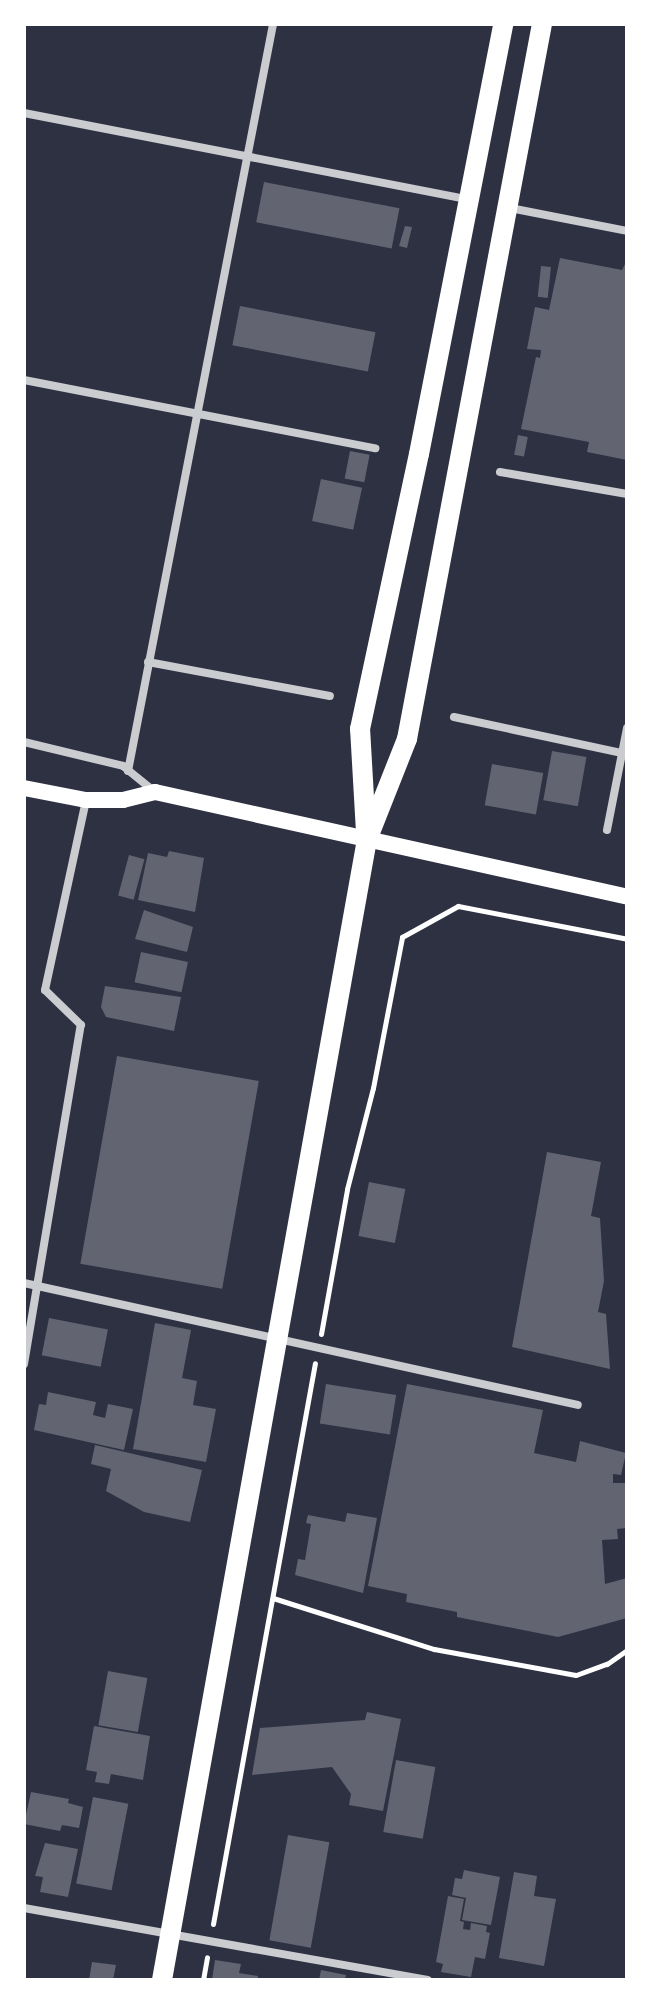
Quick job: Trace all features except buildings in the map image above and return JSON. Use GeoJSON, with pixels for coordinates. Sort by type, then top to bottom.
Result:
{"type":"FeatureCollection","features":[{"type":"Feature","properties":{"kind":"main road"},"geometry":{"type":"LineString","coordinates":[[367,840],[360,729],[419,454],[503,24]]}},
{"type":"Feature","properties":{"kind":"main road"},"geometry":{"type":"LineString","coordinates":[[162,1980],[367,840],[407,739],[542,24]]}},
{"type":"Feature","properties":{"kind":"main road"},"geometry":{"type":"LineString","coordinates":[[24,788],[86,800],[123,800],[155,792],[627,897]]}},
{"type":"Feature","properties":{"kind":"street"},"geometry":{"type":"LineString","coordinates":[[128,771],[273,24]]}},
{"type":"Feature","properties":{"kind":"street"},"geometry":{"type":"LineString","coordinates":[[24,113],[467,199]]}},
{"type":"Feature","properties":{"kind":"street"},"geometry":{"type":"LineString","coordinates":[[508,208],[627,231]]}},
{"type":"Feature","properties":{"kind":"street"},"geometry":{"type":"LineString","coordinates":[[24,380],[375,448]]}},
{"type":"Feature","properties":{"kind":"street"},"geometry":{"type":"LineString","coordinates":[[500,472],[627,494]]}},
{"type":"Feature","properties":{"kind":"street"},"geometry":{"type":"LineString","coordinates":[[148,662],[330,696]]}},
{"type":"Feature","properties":{"kind":"street"},"geometry":{"type":"LineString","coordinates":[[454,717],[622,753]]}},
{"type":"Feature","properties":{"kind":"street"},"geometry":{"type":"LineString","coordinates":[[607,830],[627,728]]}},
{"type":"Feature","properties":{"kind":"street"},"geometry":{"type":"LineString","coordinates":[[24,742],[123,766],[155,792]]}},
{"type":"Feature","properties":{"kind":"street"},"geometry":{"type":"LineString","coordinates":[[24,1364],[81,1025],[45,990],[86,800]]}},
{"type":"Feature","properties":{"kind":"street"},"geometry":{"type":"LineString","coordinates":[[24,1283],[578,1405]]}},
{"type":"Feature","properties":{"kind":"street"},"geometry":{"type":"LineString","coordinates":[[24,1908],[428,1980]]}},
{"type":"Feature","properties":{"kind":"path"},"geometry":{"type":"LineString","coordinates":[[273,1598],[434,1649],[576,1675],[607,1664],[627,1650]]}}]}
